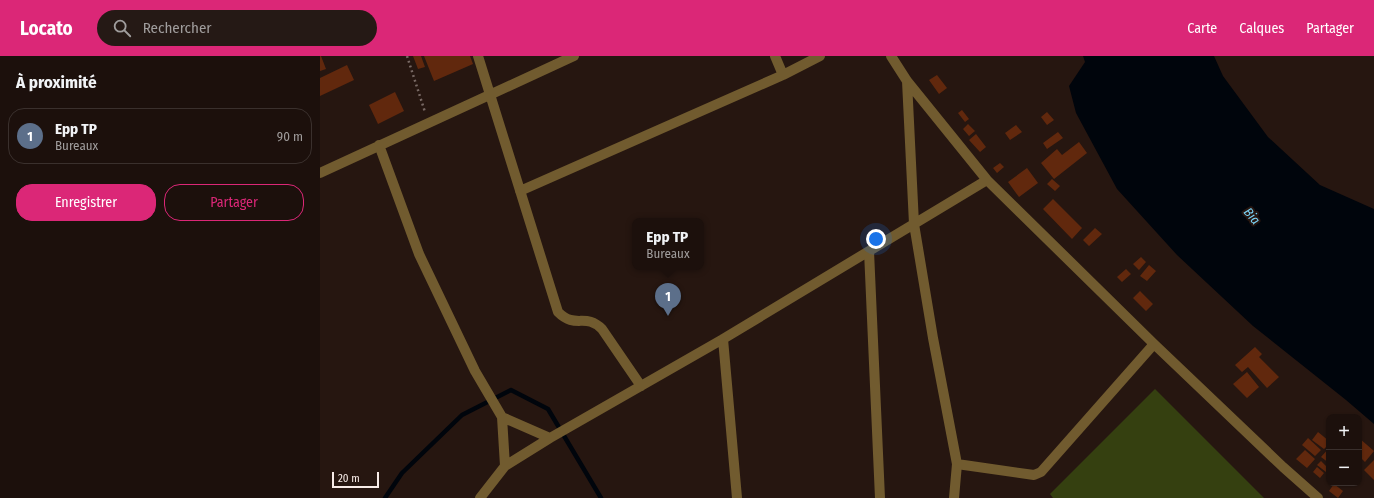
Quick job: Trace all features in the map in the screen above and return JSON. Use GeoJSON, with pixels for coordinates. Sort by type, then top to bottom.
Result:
{"type":"FeatureCollection","features":[{"type":"Feature","properties":{"kind":"street"},"geometry":{"type":"LineString","coordinates":[[478,56],[558,312],[564,318],[572,322],[588,320],[596,323],[602,329],[641,386]]}},
{"type":"Feature","properties":{"kind":"street"},"geometry":{"type":"LineString","coordinates":[[320,173],[574,56]]}},
{"type":"Feature","properties":{"kind":"street"},"geometry":{"type":"LineString","coordinates":[[775,56],[783,74]]}},
{"type":"Feature","properties":{"kind":"street"},"geometry":{"type":"LineString","coordinates":[[520,191],[783,74],[820,56]]}},
{"type":"Feature","properties":{"kind":"street"},"geometry":{"type":"LineString","coordinates":[[891,56],[907,81],[987,180],[1154,344],[1283,467],[1318,498]]}},
{"type":"Feature","properties":{"kind":"street"},"geometry":{"type":"LineString","coordinates":[[907,81],[914,224],[933,338],[957,464],[954,498]]}},
{"type":"Feature","properties":{"kind":"street"},"geometry":{"type":"LineString","coordinates":[[379,145],[419,254],[475,371],[502,416],[505,466]]}},
{"type":"Feature","properties":{"kind":"street"},"geometry":{"type":"LineString","coordinates":[[480,498],[505,466],[550,438],[723,339],[987,180]]}},
{"type":"Feature","properties":{"kind":"street"},"geometry":{"type":"LineString","coordinates":[[868,251],[880,498]]}},
{"type":"Feature","properties":{"kind":"street"},"geometry":{"type":"LineString","coordinates":[[723,339],[737,498]]}},
{"type":"Feature","properties":{"kind":"street"},"geometry":{"type":"LineString","coordinates":[[957,464],[1034,475],[1041,472],[1154,344]]}},
{"type":"Feature","properties":{"kind":"street"},"geometry":{"type":"LineString","coordinates":[[502,416],[550,438]]}},
{"type":"Feature","properties":{"kind":"path"},"geometry":{"type":"LineString","coordinates":[[407,56],[428,122]]}},
{"type":"Feature","properties":{"kind":"green space"},"geometry":{"type":"Polygon","coordinates":[[[1155,389],[1264,498],[1053,498],[1050,494],[1155,389]]]}},
{"type":"Feature","properties":{"kind":"water","name":"Bia"},"geometry":{"type":"Polygon","coordinates":[[[1083,56],[1214,56],[1223,76],[1268,137],[1320,185],[1374,209],[1374,424],[1253,326],[1177,255],[1117,189],[1076,113],[1069,86],[1085,62],[1083,56]]]}},
{"type":"Feature","properties":{"kind":"building"},"geometry":{"type":"Polygon","coordinates":[[[320,56],[326,69],[320,71],[320,56]]]}},
{"type":"Feature","properties":{"kind":"building"},"geometry":{"type":"Polygon","coordinates":[[[413,56],[421,56],[425,67],[418,69],[413,56]]]}},
{"type":"Feature","properties":{"kind":"building"},"geometry":{"type":"Polygon","coordinates":[[[424,56],[470,56],[473,64],[434,81],[424,56]]]}},
{"type":"Feature","properties":{"kind":"building"},"geometry":{"type":"Polygon","coordinates":[[[347,65],[354,80],[320,96],[320,78],[347,65]]]}},
{"type":"Feature","properties":{"kind":"building"},"geometry":{"type":"Polygon","coordinates":[[[937,75],[947,88],[939,94],[929,80],[937,75]]]}},
{"type":"Feature","properties":{"kind":"building"},"geometry":{"type":"Polygon","coordinates":[[[395,92],[404,111],[378,124],[369,105],[395,92]]]}},
{"type":"Feature","properties":{"kind":"building"},"geometry":{"type":"Polygon","coordinates":[[[962,110],[969,119],[965,122],[958,113],[962,110]]]}},
{"type":"Feature","properties":{"kind":"building"},"geometry":{"type":"Polygon","coordinates":[[[1047,112],[1054,120],[1047,125],[1041,117],[1047,112]]]}},
{"type":"Feature","properties":{"kind":"building"},"geometry":{"type":"Polygon","coordinates":[[[968,124],[975,131],[969,136],[963,129],[968,124]]]}},
{"type":"Feature","properties":{"kind":"building"},"geometry":{"type":"Polygon","coordinates":[[[1016,125],[1022,132],[1010,140],[1005,133],[1016,125]]]}},
{"type":"Feature","properties":{"kind":"building"},"geometry":{"type":"Polygon","coordinates":[[[1058,132],[1063,138],[1047,149],[1043,143],[1058,132]]]}},
{"type":"Feature","properties":{"kind":"building"},"geometry":{"type":"Polygon","coordinates":[[[976,134],[986,147],[980,152],[969,140],[976,134]]]}},
{"type":"Feature","properties":{"kind":"building"},"geometry":{"type":"Polygon","coordinates":[[[1079,142],[1087,153],[1054,179],[1041,163],[1057,149],[1062,155],[1079,142]]]}},
{"type":"Feature","properties":{"kind":"building"},"geometry":{"type":"Polygon","coordinates":[[[1000,163],[1004,167],[997,173],[993,168],[1000,163]]]}},
{"type":"Feature","properties":{"kind":"building"},"geometry":{"type":"Polygon","coordinates":[[[1027,168],[1038,183],[1019,197],[1008,182],[1027,168]]]}},
{"type":"Feature","properties":{"kind":"building"},"geometry":{"type":"Polygon","coordinates":[[[1052,179],[1060,186],[1055,191],[1047,184],[1052,179]]]}},
{"type":"Feature","properties":{"kind":"building"},"geometry":{"type":"Polygon","coordinates":[[[1053,199],[1082,228],[1072,239],[1043,209],[1053,199]]]}},
{"type":"Feature","properties":{"kind":"building"},"geometry":{"type":"Polygon","coordinates":[[[1095,228],[1102,234],[1089,246],[1083,240],[1095,228]]]}},
{"type":"Feature","properties":{"kind":"building"},"geometry":{"type":"Polygon","coordinates":[[[1141,257],[1146,262],[1139,270],[1133,264],[1141,257]]]}},
{"type":"Feature","properties":{"kind":"building"},"geometry":{"type":"Polygon","coordinates":[[[1149,265],[1156,271],[1147,281],[1140,276],[1149,265]]]}},
{"type":"Feature","properties":{"kind":"building"},"geometry":{"type":"Polygon","coordinates":[[[1126,269],[1131,274],[1122,282],[1117,277],[1126,269]]]}},
{"type":"Feature","properties":{"kind":"building"},"geometry":{"type":"Polygon","coordinates":[[[1140,291],[1153,304],[1146,311],[1133,298],[1140,291]]]}},
{"type":"Feature","properties":{"kind":"building"},"geometry":{"type":"Polygon","coordinates":[[[1255,347],[1262,354],[1259,357],[1279,377],[1267,388],[1248,367],[1242,372],[1235,365],[1255,347]]]}},
{"type":"Feature","properties":{"kind":"building"},"geometry":{"type":"Polygon","coordinates":[[[1247,372],[1259,387],[1247,398],[1233,384],[1247,372]]]}},
{"type":"Feature","properties":{"kind":"building"},"geometry":{"type":"Polygon","coordinates":[[[1318,432],[1326,439],[1326,447],[1324,449],[1312,440],[1318,432]]]}},
{"type":"Feature","properties":{"kind":"building"},"geometry":{"type":"Polygon","coordinates":[[[1308,438],[1321,450],[1315,456],[1302,445],[1308,438]]]}},
{"type":"Feature","properties":{"kind":"building"},"geometry":{"type":"Polygon","coordinates":[[[1362,441],[1374,451],[1365,462],[1362,459],[1362,441]]]}},
{"type":"Feature","properties":{"kind":"building"},"geometry":{"type":"Polygon","coordinates":[[[1305,450],[1315,459],[1307,468],[1296,459],[1305,450]]]}},
{"type":"Feature","properties":{"kind":"building"},"geometry":{"type":"Polygon","coordinates":[[[1326,451],[1326,461],[1321,457],[1326,451]]]}},
{"type":"Feature","properties":{"kind":"building"},"geometry":{"type":"Polygon","coordinates":[[[1374,460],[1374,480],[1364,470],[1374,460]]]}},
{"type":"Feature","properties":{"kind":"building"},"geometry":{"type":"Polygon","coordinates":[[[1321,461],[1326,466],[1326,472],[1317,465],[1321,461]]]}},
{"type":"Feature","properties":{"kind":"building"},"geometry":{"type":"Polygon","coordinates":[[[1317,467],[1324,473],[1320,478],[1313,472],[1317,467]]]}},
{"type":"Feature","properties":{"kind":"building"},"geometry":{"type":"Polygon","coordinates":[[[1333,486],[1337,486],[1343,491],[1338,498],[1329,491],[1333,486]]]}},
{"type":"Feature","properties":{"kind":"waterway"},"geometry":{"type":"LineString","coordinates":[[385,498],[402,473],[462,415],[511,390],[548,409],[601,498]]}},
{"type":"Feature","properties":{"kind":"place","name":"Epp TP"},"geometry":{"type":"Point","coordinates":[668,316]}}]}
